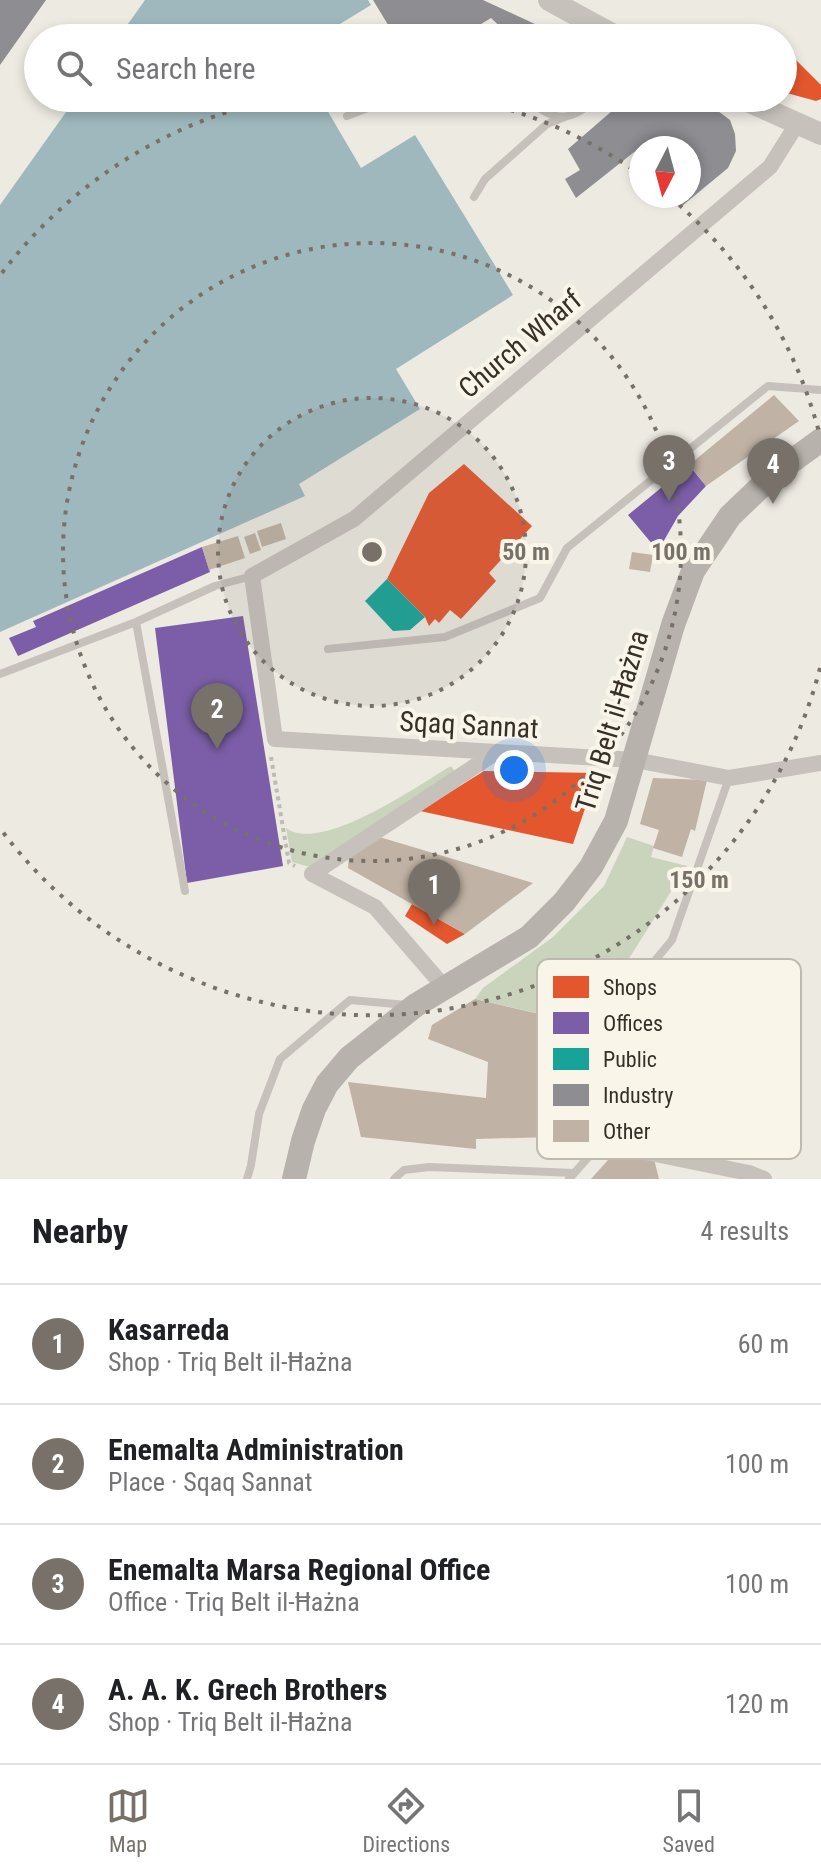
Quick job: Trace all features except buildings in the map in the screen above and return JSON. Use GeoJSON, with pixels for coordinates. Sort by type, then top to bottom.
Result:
{"type":"FeatureCollection","features":[{"type":"Feature","properties":{"kind":"main road","name":"Triq Belt il-Ħażna"},"geometry":{"type":"LineString","coordinates":[[294,1179],[314,1109],[327,1084],[349,1058],[416,1005],[529,937],[564,902],[591,867],[616,821],[673,625],[693,571],[730,516],[774,474],[821,440]]}},
{"type":"Feature","properties":{"kind":"street"},"geometry":{"type":"LineString","coordinates":[[549,0],[593,24]]}},
{"type":"Feature","properties":{"kind":"street"},"geometry":{"type":"LineString","coordinates":[[771,112],[821,134]]}},
{"type":"Feature","properties":{"kind":"street"},"geometry":{"type":"LineString","coordinates":[[797,124],[821,128]]}},
{"type":"Feature","properties":{"kind":"street","name":"Church Wharf"},"geometry":{"type":"LineString","coordinates":[[252,576],[354,519],[770,167],[797,124]]}},
{"type":"Feature","properties":{"kind":"street","name":"Sqaq Sannat"},"geometry":{"type":"LineString","coordinates":[[252,576],[275,739],[635,760],[729,778],[821,763]]}},
{"type":"Feature","properties":{"kind":"street"},"geometry":{"type":"LineString","coordinates":[[445,988],[375,907],[312,874],[495,753]]}},
{"type":"Feature","properties":{"kind":"street"},"geometry":{"type":"LineString","coordinates":[[680,1159],[764,1179]]}},
{"type":"Feature","properties":{"kind":"lane"},"geometry":{"type":"LineString","coordinates":[[347,116],[357,112]]}},
{"type":"Feature","properties":{"kind":"lane"},"geometry":{"type":"LineString","coordinates":[[542,112],[565,117]]}},
{"type":"Feature","properties":{"kind":"lane"},"geometry":{"type":"LineString","coordinates":[[474,197],[485,179],[547,124],[581,112]]}},
{"type":"Feature","properties":{"kind":"lane"},"geometry":{"type":"LineString","coordinates":[[328,649],[445,637],[540,598],[567,548],[768,386],[821,390]]}},
{"type":"Feature","properties":{"kind":"lane"},"geometry":{"type":"LineString","coordinates":[[0,674],[136,622],[215,586],[252,576]]}},
{"type":"Feature","properties":{"kind":"lane"},"geometry":{"type":"LineString","coordinates":[[136,622],[185,891]]}},
{"type":"Feature","properties":{"kind":"lane"},"geometry":{"type":"LineString","coordinates":[[656,959],[672,940],[729,778]]}},
{"type":"Feature","properties":{"kind":"lane"},"geometry":{"type":"LineString","coordinates":[[247,1179],[259,1114],[280,1059],[350,1000],[416,1005]]}},
{"type":"Feature","properties":{"kind":"lane"},"geometry":{"type":"LineString","coordinates":[[394,1179],[404,1170],[429,1167],[572,1176],[587,1159]]}},
{"type":"Feature","properties":{"kind":"path"},"geometry":{"type":"LineString","coordinates":[[271,756],[289,863]]}},
{"type":"Feature","properties":{"kind":"green space"},"geometry":{"type":"Polygon","coordinates":[[[451,766],[457,774],[310,867],[292,862],[286,828],[302,834],[345,825],[451,766]]]}},
{"type":"Feature","properties":{"kind":"green space"},"geometry":{"type":"Polygon","coordinates":[[[627,837],[654,846],[651,857],[687,866],[629,959],[537,959],[537,1013],[475,999],[483,988],[553,937],[604,886],[627,837]]]}},
{"type":"Feature","properties":{"kind":"water"},"geometry":{"type":"Polygon","coordinates":[[[145,0],[368,0],[371,5],[340,24],[128,24],[145,0]]]}},
{"type":"Feature","properties":{"kind":"water"},"geometry":{"type":"Polygon","coordinates":[[[66,112],[328,112],[361,168],[415,135],[513,295],[396,369],[420,409],[299,484],[305,496],[0,632],[0,205],[66,112]]]}},
{"type":"Feature","properties":{"kind":"place","name":"Enemalta Marsa Regional Office"},"geometry":{"type":"Point","coordinates":[669,501]}},
{"type":"Feature","properties":{"kind":"place","name":"A. A. K. Grech Brothers"},"geometry":{"type":"Point","coordinates":[773,504]}},
{"type":"Feature","properties":{"kind":"place","name":"Enemalta Administration"},"geometry":{"type":"Point","coordinates":[217,749]}},
{"type":"Feature","properties":{"kind":"place","name":"Kasarreda"},"geometry":{"type":"Point","coordinates":[434,925]}}]}
